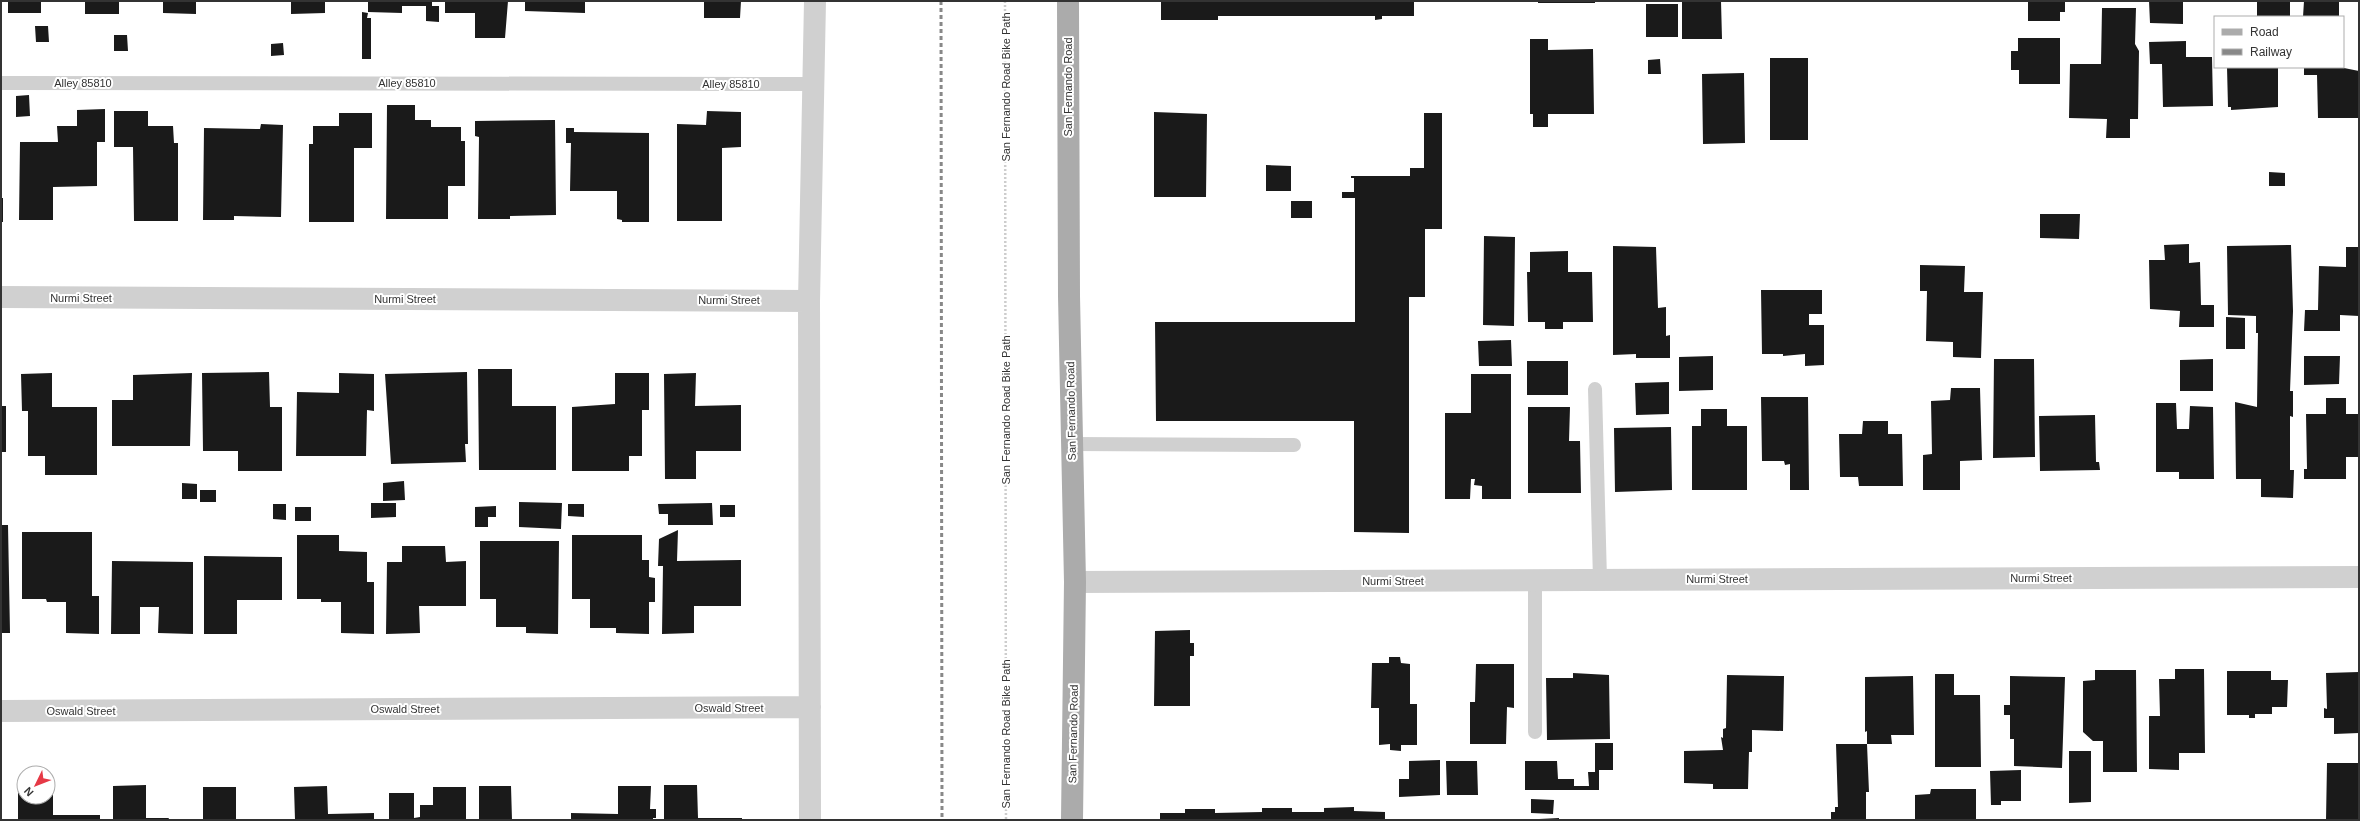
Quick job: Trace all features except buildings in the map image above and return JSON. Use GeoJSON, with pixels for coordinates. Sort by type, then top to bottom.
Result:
{"type":"FeatureCollection","features":[{"type":"Feature","properties":{"kind":"main road","name":"San Fernando Road"},"geometry":{"type":"LineString","coordinates":[[1068,1],[1072,444],[1075,582],[1072,820]]}},
{"type":"Feature","properties":{"kind":"street"},"geometry":{"type":"LineString","coordinates":[[810,820],[809,301],[815,1]]}},
{"type":"Feature","properties":{"kind":"street","name":"Nurmi Street"},"geometry":{"type":"LineString","coordinates":[[1,297],[809,301]]}},
{"type":"Feature","properties":{"kind":"street","name":"Nurmi Street"},"geometry":{"type":"LineString","coordinates":[[1075,582],[2359,577]]}},
{"type":"Feature","properties":{"kind":"street","name":"Oswald Street"},"geometry":{"type":"LineString","coordinates":[[1,712],[810,707]]}},
{"type":"Feature","properties":{"kind":"lane","name":"Alley 85810"},"geometry":{"type":"LineString","coordinates":[[1,83],[814,84]]}},
{"type":"Feature","properties":{"kind":"lane"},"geometry":{"type":"LineString","coordinates":[[1595,389],[1600,580]]}},
{"type":"Feature","properties":{"kind":"lane"},"geometry":{"type":"LineString","coordinates":[[1072,444],[1294,445]]}},
{"type":"Feature","properties":{"kind":"lane"},"geometry":{"type":"LineString","coordinates":[[1534,732],[1535,580]]}},
{"type":"Feature","properties":{"kind":"path","name":"San Fernando Road Bike Path"},"geometry":{"type":"LineString","coordinates":[[1006,1],[1006,820]]}},
{"type":"Feature","properties":{"kind":"railway"},"geometry":{"type":"LineString","coordinates":[[941,1],[942,820]]}}]}
